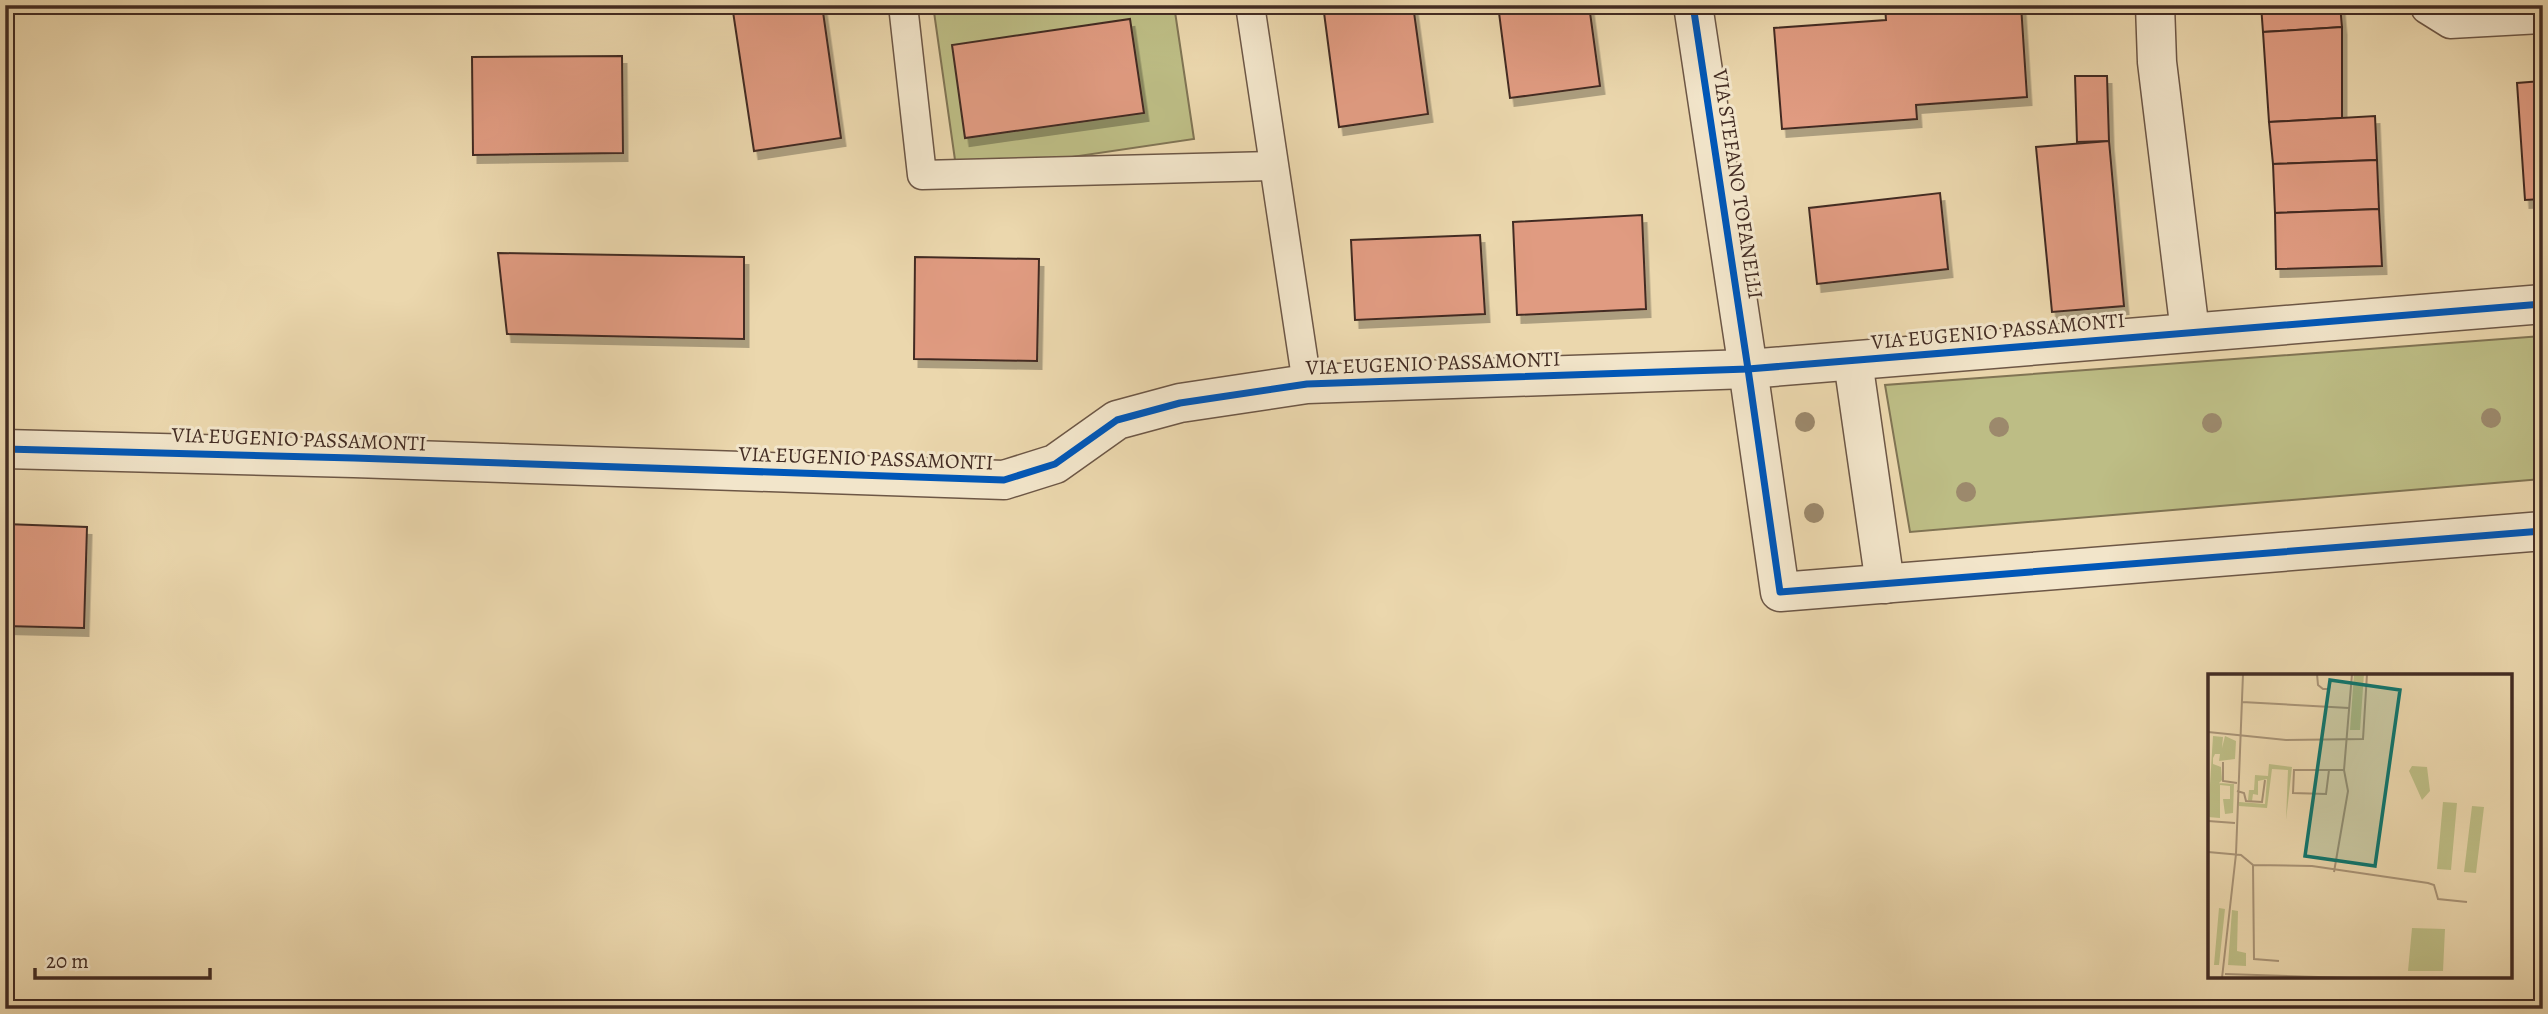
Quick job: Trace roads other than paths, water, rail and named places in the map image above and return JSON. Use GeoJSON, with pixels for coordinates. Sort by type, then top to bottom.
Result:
{"type":"FeatureCollection","features":[{"type":"Feature","properties":{"kind":"street","name":"VIA STEFANO TOFANELLI"},"geometry":{"type":"LineString","coordinates":[[1693,5],[1780,592],[1885,584]]}},
{"type":"Feature","properties":{"kind":"street"},"geometry":{"type":"LineString","coordinates":[[2155,5],[2157,62],[2190,332]]}},
{"type":"Feature","properties":{"kind":"street","name":"VIA EUGENIO PASSAMONTI"},"geometry":{"type":"LineString","coordinates":[[5,449],[368,458],[1004,480],[1055,464],[1116,420],[1180,403],[1307,384],[1748,369],[2543,304]]}},
{"type":"Feature","properties":{"kind":"street"},"geometry":{"type":"LineString","coordinates":[[1853,361],[1885,584],[2543,531]]}},
{"type":"Feature","properties":{"kind":"lane"},"geometry":{"type":"LineString","coordinates":[[903,5],[922,175],[1273,166]]}},
{"type":"Feature","properties":{"kind":"lane"},"geometry":{"type":"LineString","coordinates":[[1250,5],[1307,384]]}},
{"type":"Feature","properties":{"kind":"lane"},"geometry":{"type":"LineString","coordinates":[[2425,5],[2426,9],[2450,24],[2543,19]]}}]}
